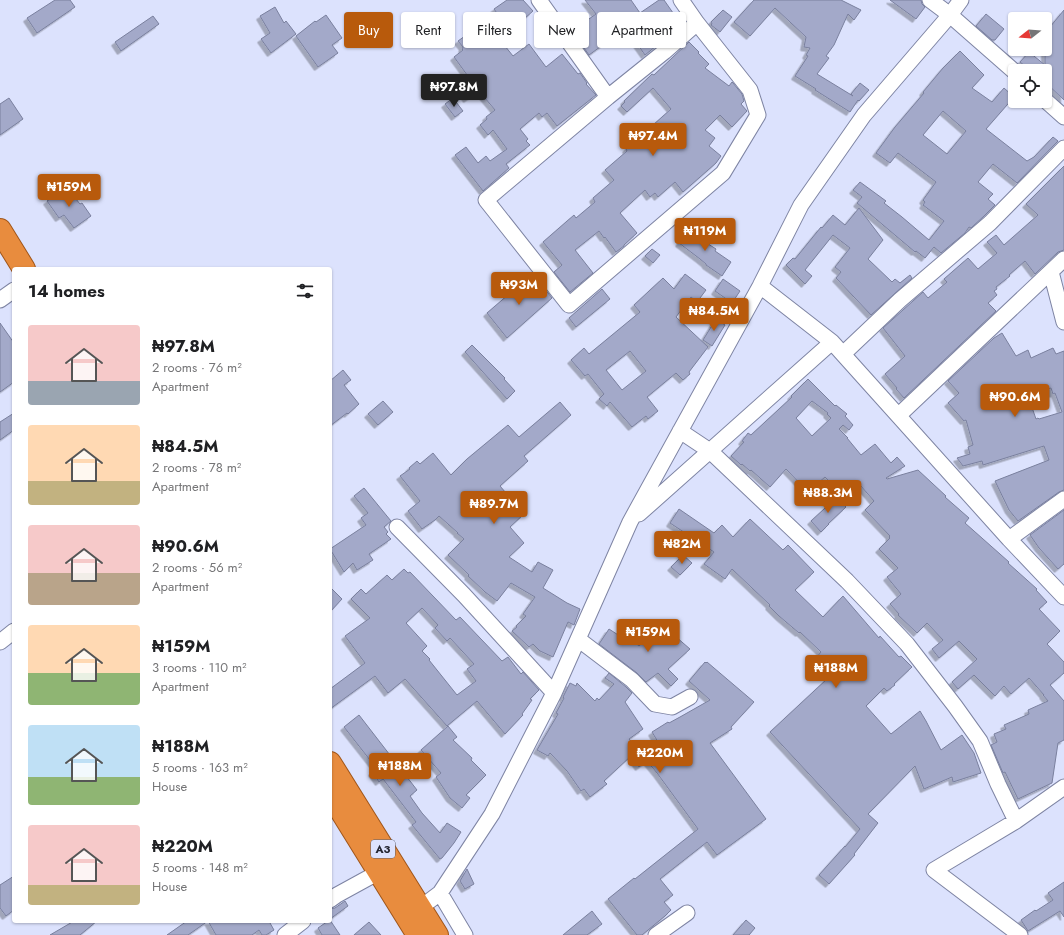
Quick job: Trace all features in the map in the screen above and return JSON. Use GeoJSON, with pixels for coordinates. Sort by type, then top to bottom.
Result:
{"type":"FeatureCollection","features":[{"type":"Feature","properties":{"kind":"highway"},"geometry":{"type":"LineString","coordinates":[[0,230],[23,267]]}},
{"type":"Feature","properties":{"kind":"highway"},"geometry":{"type":"LineString","coordinates":[[0,259],[12,278]]}},
{"type":"Feature","properties":{"kind":"highway","name":"A3"},"geometry":{"type":"LineString","coordinates":[[332,767],[413,912],[418,935]]}},
{"type":"Feature","properties":{"kind":"highway","name":"A3"},"geometry":{"type":"LineString","coordinates":[[332,796],[379,872],[413,912],[437,935]]}},
{"type":"Feature","properties":{"kind":"street"},"geometry":{"type":"LineString","coordinates":[[539,0],[608,97]]}},
{"type":"Feature","properties":{"kind":"street"},"geometry":{"type":"LineString","coordinates":[[681,0],[697,23],[750,90],[758,115],[724,173],[569,305],[486,200],[697,23]]}},
{"type":"Feature","properties":{"kind":"street"},"geometry":{"type":"LineString","coordinates":[[930,0],[950,15],[1008,66]]}},
{"type":"Feature","properties":{"kind":"street"},"geometry":{"type":"LineString","coordinates":[[413,912],[440,893],[492,814],[554,693],[630,522],[760,286],[801,205],[864,115],[950,15],[960,0]]}},
{"type":"Feature","properties":{"kind":"street"},"geometry":{"type":"LineString","coordinates":[[1052,106],[1064,117]]}},
{"type":"Feature","properties":{"kind":"street"},"geometry":{"type":"LineString","coordinates":[[843,354],[900,300],[990,223],[1064,148]]}},
{"type":"Feature","properties":{"kind":"street"},"geometry":{"type":"LineString","coordinates":[[899,415],[1064,259]]}},
{"type":"Feature","properties":{"kind":"street"},"geometry":{"type":"LineString","coordinates":[[1051,272],[1064,322]]}},
{"type":"Feature","properties":{"kind":"street"},"geometry":{"type":"LineString","coordinates":[[760,286],[832,342],[1009,539],[1064,597]]}},
{"type":"Feature","properties":{"kind":"street"},"geometry":{"type":"LineString","coordinates":[[0,300],[12,291]]}},
{"type":"Feature","properties":{"kind":"street"},"geometry":{"type":"LineString","coordinates":[[630,522],[832,342]]}},
{"type":"Feature","properties":{"kind":"street"},"geometry":{"type":"LineString","coordinates":[[680,431],[710,451],[847,581],[907,644],[980,741],[998,784],[1016,821]]}},
{"type":"Feature","properties":{"kind":"street"},"geometry":{"type":"LineString","coordinates":[[1009,539],[1064,499]]}},
{"type":"Feature","properties":{"kind":"street"},"geometry":{"type":"LineString","coordinates":[[397,527],[464,595],[554,693]]}},
{"type":"Feature","properties":{"kind":"street"},"geometry":{"type":"LineString","coordinates":[[0,642],[12,633]]}},
{"type":"Feature","properties":{"kind":"street"},"geometry":{"type":"LineString","coordinates":[[578,639],[632,680],[655,704],[672,707],[690,698]]}},
{"type":"Feature","properties":{"kind":"street"},"geometry":{"type":"LineString","coordinates":[[1020,935],[934,870],[1016,821],[1064,787]]}},
{"type":"Feature","properties":{"kind":"street"},"geometry":{"type":"LineString","coordinates":[[332,899],[379,872]]}},
{"type":"Feature","properties":{"kind":"street"},"geometry":{"type":"LineString","coordinates":[[440,893],[466,935]]}},
{"type":"Feature","properties":{"kind":"street"},"geometry":{"type":"LineString","coordinates":[[656,935],[687,913]]}},
{"type":"Feature","properties":{"kind":"street"},"geometry":{"type":"LineString","coordinates":[[285,935],[300,923]]}},
{"type":"Feature","properties":{"kind":"building"},"geometry":{"type":"Polygon","coordinates":[[[55,0],[70,0],[75,7],[37,33],[27,18],[55,0]]]}},
{"type":"Feature","properties":{"kind":"building"},"geometry":{"type":"Polygon","coordinates":[[[507,0],[523,0],[533,11],[526,17],[526,12],[496,12],[494,9],[507,0]]]}},
{"type":"Feature","properties":{"kind":"building"},"geometry":{"type":"Polygon","coordinates":[[[585,0],[631,0],[639,12],[597,12],[597,48],[599,48],[589,55],[584,48],[589,48],[589,19],[596,14],[585,0]]]}},
{"type":"Feature","properties":{"kind":"building"},"geometry":{"type":"Polygon","coordinates":[[[659,0],[664,0],[672,12],[641,12],[659,0]]]}},
{"type":"Feature","properties":{"kind":"building"},"geometry":{"type":"Polygon","coordinates":[[[754,0],[841,0],[861,10],[854,20],[848,14],[834,45],[826,56],[829,58],[817,74],[853,96],[851,94],[860,83],[869,90],[859,101],[858,100],[850,112],[795,76],[808,56],[806,55],[810,48],[804,47],[806,37],[775,8],[750,36],[734,22],[754,0]]]}},
{"type":"Feature","properties":{"kind":"building"},"geometry":{"type":"Polygon","coordinates":[[[890,0],[921,0],[925,7],[916,19],[890,0]]]}},
{"type":"Feature","properties":{"kind":"building"},"geometry":{"type":"Polygon","coordinates":[[[275,7],[284,23],[286,21],[296,34],[271,53],[261,39],[270,33],[260,16],[275,7]]]}},
{"type":"Feature","properties":{"kind":"building"},"geometry":{"type":"Polygon","coordinates":[[[723,10],[732,17],[720,32],[711,25],[711,22],[723,10]]]}},
{"type":"Feature","properties":{"kind":"building"},"geometry":{"type":"Polygon","coordinates":[[[1064,10],[1064,100],[1052,89],[1052,64],[1045,64],[1045,56],[1052,56],[1052,25],[1064,10]]]}},
{"type":"Feature","properties":{"kind":"building"},"geometry":{"type":"Polygon","coordinates":[[[986,14],[1004,29],[995,40],[992,40],[976,26],[986,14]]]}},
{"type":"Feature","properties":{"kind":"building"},"geometry":{"type":"Polygon","coordinates":[[[326,15],[342,38],[332,45],[338,53],[318,67],[296,36],[315,21],[316,22],[326,15]]]}},
{"type":"Feature","properties":{"kind":"building"},"geometry":{"type":"Polygon","coordinates":[[[153,16],[159,24],[121,51],[115,42],[153,16]]]}},
{"type":"Feature","properties":{"kind":"building"},"geometry":{"type":"Polygon","coordinates":[[[463,37],[463,47],[458,41],[463,37]]]}},
{"type":"Feature","properties":{"kind":"building"},"geometry":{"type":"Polygon","coordinates":[[[689,42],[709,64],[705,68],[729,86],[732,82],[733,83],[742,94],[744,101],[741,104],[747,111],[732,127],[720,115],[705,130],[715,138],[709,146],[721,156],[716,163],[683,192],[675,182],[658,197],[655,193],[650,197],[645,190],[620,213],[637,233],[624,246],[616,252],[599,231],[575,250],[593,273],[570,292],[554,272],[562,265],[543,242],[574,215],[576,218],[595,202],[593,198],[614,180],[605,170],[671,109],[653,88],[627,112],[621,106],[625,102],[624,101],[652,74],[654,75],[683,48],[686,48],[686,45],[689,42]]]}},
{"type":"Feature","properties":{"kind":"building"},"geometry":{"type":"Polygon","coordinates":[[[529,44],[546,67],[562,54],[578,74],[580,73],[587,83],[586,84],[596,95],[557,126],[547,113],[542,117],[539,113],[520,129],[528,139],[526,141],[530,145],[506,164],[509,168],[483,191],[455,155],[466,147],[478,163],[486,156],[490,161],[507,149],[493,130],[488,135],[480,125],[487,119],[486,117],[495,110],[479,91],[467,99],[460,89],[467,84],[466,83],[470,79],[454,57],[463,50],[463,47],[507,48],[513,56],[524,48],[526,48],[529,44]]]}},
{"type":"Feature","properties":{"kind":"building"},"geometry":{"type":"Polygon","coordinates":[[[640,48],[654,48],[645,55],[640,48]]]}},
{"type":"Feature","properties":{"kind":"building"},"geometry":{"type":"Polygon","coordinates":[[[960,51],[984,75],[972,88],[992,102],[1004,88],[1008,92],[1008,104],[986,129],[1027,161],[1034,157],[1053,137],[1058,141],[1017,183],[993,164],[978,182],[993,194],[988,199],[995,205],[971,228],[969,227],[965,233],[941,253],[934,247],[925,258],[916,251],[915,252],[857,203],[862,197],[853,190],[860,182],[886,201],[884,203],[929,240],[944,221],[923,205],[925,202],[923,200],[936,182],[898,153],[890,163],[876,153],[895,127],[924,93],[923,92],[943,68],[960,51]],[[943,111],[923,135],[947,154],[966,131],[943,111]]]}},
{"type":"Feature","properties":{"kind":"building"},"geometry":{"type":"Polygon","coordinates":[[[1025,56],[1034,56],[1044,64],[1022,64],[1020,62],[1025,56]]]}},
{"type":"Feature","properties":{"kind":"building"},"geometry":{"type":"Polygon","coordinates":[[[9,98],[23,119],[0,135],[0,104],[9,98]]]}},
{"type":"Feature","properties":{"kind":"building"},"geometry":{"type":"Polygon","coordinates":[[[453,98],[463,111],[455,117],[445,104],[453,98]]]}},
{"type":"Feature","properties":{"kind":"building"},"geometry":{"type":"Polygon","coordinates":[[[1064,166],[1064,250],[1058,252],[1035,274],[1025,261],[996,287],[997,289],[994,291],[997,295],[988,303],[996,311],[904,398],[885,374],[905,356],[883,328],[923,292],[928,298],[947,282],[944,279],[968,258],[978,269],[997,253],[987,242],[996,235],[1004,245],[1038,215],[1026,204],[1064,166]]]}},
{"type":"Feature","properties":{"kind":"building"},"geometry":{"type":"Polygon","coordinates":[[[67,188],[80,204],[82,203],[91,216],[74,228],[64,215],[59,218],[47,201],[67,188]]]}},
{"type":"Feature","properties":{"kind":"building"},"geometry":{"type":"Polygon","coordinates":[[[859,208],[883,240],[868,259],[892,282],[895,279],[900,283],[910,275],[912,278],[871,315],[836,278],[841,272],[835,267],[850,248],[833,235],[805,270],[812,276],[805,284],[786,265],[793,258],[795,259],[821,227],[822,228],[833,215],[845,225],[859,208]]]}},
{"type":"Feature","properties":{"kind":"building"},"geometry":{"type":"Polygon","coordinates":[[[690,228],[704,238],[702,240],[716,249],[715,251],[731,262],[722,276],[679,243],[690,228]]]}},
{"type":"Feature","properties":{"kind":"building"},"geometry":{"type":"Polygon","coordinates":[[[652,249],[660,255],[653,263],[645,256],[652,249]]]}},
{"type":"Feature","properties":{"kind":"building"},"geometry":{"type":"Polygon","coordinates":[[[685,274],[706,290],[697,302],[691,297],[676,317],[708,347],[689,372],[690,374],[683,380],[676,373],[647,397],[658,411],[648,419],[646,416],[632,427],[610,402],[607,406],[599,399],[604,394],[588,374],[585,376],[571,360],[584,348],[589,354],[640,312],[634,305],[663,278],[674,289],[685,274]],[[630,351],[606,370],[622,390],[646,371],[630,351]]]}},
{"type":"Feature","properties":{"kind":"building"},"geometry":{"type":"Polygon","coordinates":[[[531,275],[539,284],[540,283],[552,298],[507,338],[487,313],[531,275]]]}},
{"type":"Feature","properties":{"kind":"building"},"geometry":{"type":"Polygon","coordinates":[[[723,279],[740,291],[732,303],[715,291],[723,279]]]}},
{"type":"Feature","properties":{"kind":"building"},"geometry":{"type":"Polygon","coordinates":[[[602,289],[610,299],[576,327],[569,318],[602,289]]]}},
{"type":"Feature","properties":{"kind":"building"},"geometry":{"type":"Polygon","coordinates":[[[716,319],[725,325],[712,346],[703,340],[716,319]]]}},
{"type":"Feature","properties":{"kind":"building"},"geometry":{"type":"Polygon","coordinates":[[[0,323],[12,340],[12,383],[0,392],[0,323]]]}},
{"type":"Feature","properties":{"kind":"building"},"geometry":{"type":"Polygon","coordinates":[[[1002,333],[1016,356],[1028,350],[1031,358],[1053,348],[1056,354],[1064,351],[1064,490],[1018,521],[1009,510],[995,481],[1049,460],[1044,446],[983,465],[982,461],[963,466],[957,458],[970,454],[968,447],[973,445],[966,420],[964,421],[948,403],[959,393],[948,381],[994,338],[1002,333]],[[1051,388],[1028,396],[1036,419],[1062,412],[1055,393],[1053,394],[1051,388]]]}},
{"type":"Feature","properties":{"kind":"building"},"geometry":{"type":"Polygon","coordinates":[[[472,345],[505,378],[504,379],[515,391],[507,399],[465,352],[472,345]]]}},
{"type":"Feature","properties":{"kind":"building"},"geometry":{"type":"Polygon","coordinates":[[[343,370],[351,380],[344,385],[359,404],[348,414],[347,413],[332,424],[332,379],[343,370]]]}},
{"type":"Feature","properties":{"kind":"building"},"geometry":{"type":"Polygon","coordinates":[[[808,379],[835,406],[836,405],[847,414],[845,416],[853,425],[849,430],[843,425],[839,429],[861,455],[875,444],[891,463],[897,457],[905,466],[886,478],[887,479],[918,470],[969,518],[965,523],[1009,562],[1008,563],[1037,589],[1036,590],[1047,602],[1039,609],[1060,631],[1047,644],[1064,662],[1064,673],[1050,685],[1064,701],[1064,740],[1058,743],[1052,783],[1018,799],[1005,772],[1003,773],[991,745],[997,742],[994,734],[1006,729],[1004,725],[1029,714],[1028,710],[1048,701],[1029,678],[1011,694],[1004,686],[995,696],[974,675],[958,689],[952,682],[977,659],[959,641],[939,658],[932,649],[943,640],[927,623],[917,633],[898,615],[899,614],[890,604],[901,594],[887,577],[898,568],[879,549],[890,538],[890,536],[865,510],[874,501],[860,485],[845,498],[825,477],[808,492],[786,469],[770,487],[751,470],[750,471],[742,464],[741,465],[731,456],[744,442],[742,441],[748,433],[751,435],[792,397],[791,396],[808,379]],[[812,401],[796,418],[812,436],[831,418],[827,414],[828,413],[812,401]]]}},
{"type":"Feature","properties":{"kind":"building"},"geometry":{"type":"Polygon","coordinates":[[[383,401],[393,412],[378,425],[368,414],[383,401]]]}},
{"type":"Feature","properties":{"kind":"building"},"geometry":{"type":"Polygon","coordinates":[[[560,402],[571,415],[524,456],[528,461],[500,486],[524,514],[510,527],[524,543],[509,557],[532,572],[538,562],[553,570],[543,588],[580,609],[574,625],[568,622],[553,657],[540,651],[533,644],[529,647],[512,631],[526,616],[523,614],[535,597],[511,583],[497,601],[485,592],[448,555],[464,539],[439,516],[422,529],[408,511],[420,501],[400,476],[410,469],[409,468],[417,461],[420,464],[433,453],[451,475],[467,459],[508,425],[519,437],[560,402]]]}},
{"type":"Feature","properties":{"kind":"building"},"geometry":{"type":"Polygon","coordinates":[[[12,414],[12,431],[0,440],[0,422],[12,414]]]}},
{"type":"Feature","properties":{"kind":"building"},"geometry":{"type":"Polygon","coordinates":[[[364,488],[391,521],[384,527],[388,532],[386,534],[391,539],[369,554],[373,560],[357,570],[353,563],[344,572],[332,552],[332,548],[366,525],[361,518],[368,513],[354,496],[364,488]]]}},
{"type":"Feature","properties":{"kind":"building"},"geometry":{"type":"Polygon","coordinates":[[[837,497],[846,507],[821,532],[811,521],[837,497]]]}},
{"type":"Feature","properties":{"kind":"building"},"geometry":{"type":"Polygon","coordinates":[[[679,509],[714,533],[722,525],[733,537],[750,519],[783,550],[788,545],[814,572],[795,590],[823,617],[843,596],[879,638],[880,636],[899,657],[901,656],[912,667],[894,684],[895,685],[887,691],[884,688],[866,706],[891,734],[920,711],[941,750],[962,735],[974,753],[981,773],[953,782],[952,777],[924,789],[915,766],[868,814],[878,823],[854,854],[855,855],[829,884],[819,875],[860,829],[770,732],[828,678],[818,667],[821,664],[815,659],[821,652],[800,632],[799,633],[779,616],[769,606],[770,605],[732,569],[725,579],[704,564],[714,552],[670,523],[679,509]]]}},
{"type":"Feature","properties":{"kind":"building"},"geometry":{"type":"Polygon","coordinates":[[[1064,510],[1064,564],[1058,569],[1039,548],[1030,535],[1064,510]]]}},
{"type":"Feature","properties":{"kind":"building"},"geometry":{"type":"Polygon","coordinates":[[[683,555],[692,563],[680,575],[671,567],[683,555]]]}},
{"type":"Feature","properties":{"kind":"building"},"geometry":{"type":"Polygon","coordinates":[[[404,569],[408,573],[410,572],[456,620],[460,617],[502,661],[508,657],[521,674],[523,672],[539,690],[530,699],[532,700],[522,714],[523,715],[505,734],[477,701],[447,726],[405,679],[388,693],[375,676],[332,708],[332,688],[365,663],[345,636],[370,618],[351,599],[361,589],[366,594],[387,575],[392,580],[404,569]],[[422,608],[406,623],[427,646],[422,651],[430,659],[429,660],[457,695],[476,681],[467,669],[474,664],[450,638],[447,641],[435,628],[438,625],[422,608]]]}},
{"type":"Feature","properties":{"kind":"building"},"geometry":{"type":"Polygon","coordinates":[[[332,589],[342,599],[332,610],[332,589]]]}},
{"type":"Feature","properties":{"kind":"building"},"geometry":{"type":"Polygon","coordinates":[[[662,625],[669,631],[670,630],[690,649],[668,669],[678,679],[671,686],[658,673],[646,682],[637,673],[599,644],[609,629],[629,642],[631,639],[639,646],[662,625]]]}},
{"type":"Feature","properties":{"kind":"building"},"geometry":{"type":"Polygon","coordinates":[[[705,662],[707,662],[754,702],[731,727],[732,729],[710,743],[766,819],[717,855],[707,842],[660,879],[673,895],[664,902],[671,910],[642,935],[637,935],[608,899],[698,829],[647,761],[639,767],[631,756],[604,781],[607,784],[590,797],[584,789],[581,791],[567,771],[550,753],[548,756],[537,750],[558,714],[556,713],[570,683],[576,686],[577,683],[595,701],[597,698],[599,700],[614,684],[605,678],[609,673],[632,693],[625,702],[643,729],[629,739],[644,755],[658,742],[652,732],[710,700],[689,681],[705,662]]]}},
{"type":"Feature","properties":{"kind":"building"},"geometry":{"type":"Polygon","coordinates":[[[359,715],[417,790],[410,796],[422,813],[440,833],[447,823],[461,832],[442,858],[440,859],[412,825],[416,822],[383,779],[379,782],[372,772],[377,769],[344,727],[359,715]]]}},
{"type":"Feature","properties":{"kind":"building"},"geometry":{"type":"Polygon","coordinates":[[[448,726],[457,737],[453,740],[472,758],[471,760],[486,775],[466,795],[470,798],[462,808],[450,798],[436,777],[441,773],[421,750],[448,726]]]}},
{"type":"Feature","properties":{"kind":"building"},"geometry":{"type":"Polygon","coordinates":[[[467,869],[474,884],[465,889],[460,881],[467,869]]]}},
{"type":"Feature","properties":{"kind":"building"},"geometry":{"type":"Polygon","coordinates":[[[12,877],[12,912],[6,916],[0,908],[0,885],[12,877]]]}},
{"type":"Feature","properties":{"kind":"building"},"geometry":{"type":"Polygon","coordinates":[[[1064,882],[1064,917],[1060,911],[1028,931],[1021,920],[1053,900],[1048,893],[1064,882]]]}},
{"type":"Feature","properties":{"kind":"building"},"geometry":{"type":"Polygon","coordinates":[[[345,901],[348,906],[332,918],[332,909],[345,901]]]}},
{"type":"Feature","properties":{"kind":"building"},"geometry":{"type":"Polygon","coordinates":[[[592,911],[602,924],[587,935],[563,935],[592,911]]]}},
{"type":"Feature","properties":{"kind":"building"},"geometry":{"type":"Polygon","coordinates":[[[746,920],[755,928],[749,935],[733,935],[746,920]]]}},
{"type":"Feature","properties":{"kind":"building"},"geometry":{"type":"Polygon","coordinates":[[[369,922],[381,935],[354,935],[369,922]]]}},
{"type":"Feature","properties":{"kind":"building"},"geometry":{"type":"Polygon","coordinates":[[[71,923],[95,923],[80,935],[50,935],[71,923]]]}},
{"type":"Feature","properties":{"kind":"building"},"geometry":{"type":"Polygon","coordinates":[[[184,923],[205,923],[188,935],[167,935],[184,923]]]}},
{"type":"Feature","properties":{"kind":"building"},"geometry":{"type":"Polygon","coordinates":[[[209,923],[270,923],[274,930],[266,935],[262,935],[259,930],[252,935],[216,935],[209,923]]]}},
{"type":"Feature","properties":{"kind":"building"},"geometry":{"type":"Polygon","coordinates":[[[325,923],[332,923],[340,935],[322,935],[318,928],[325,923]]]}}]}
